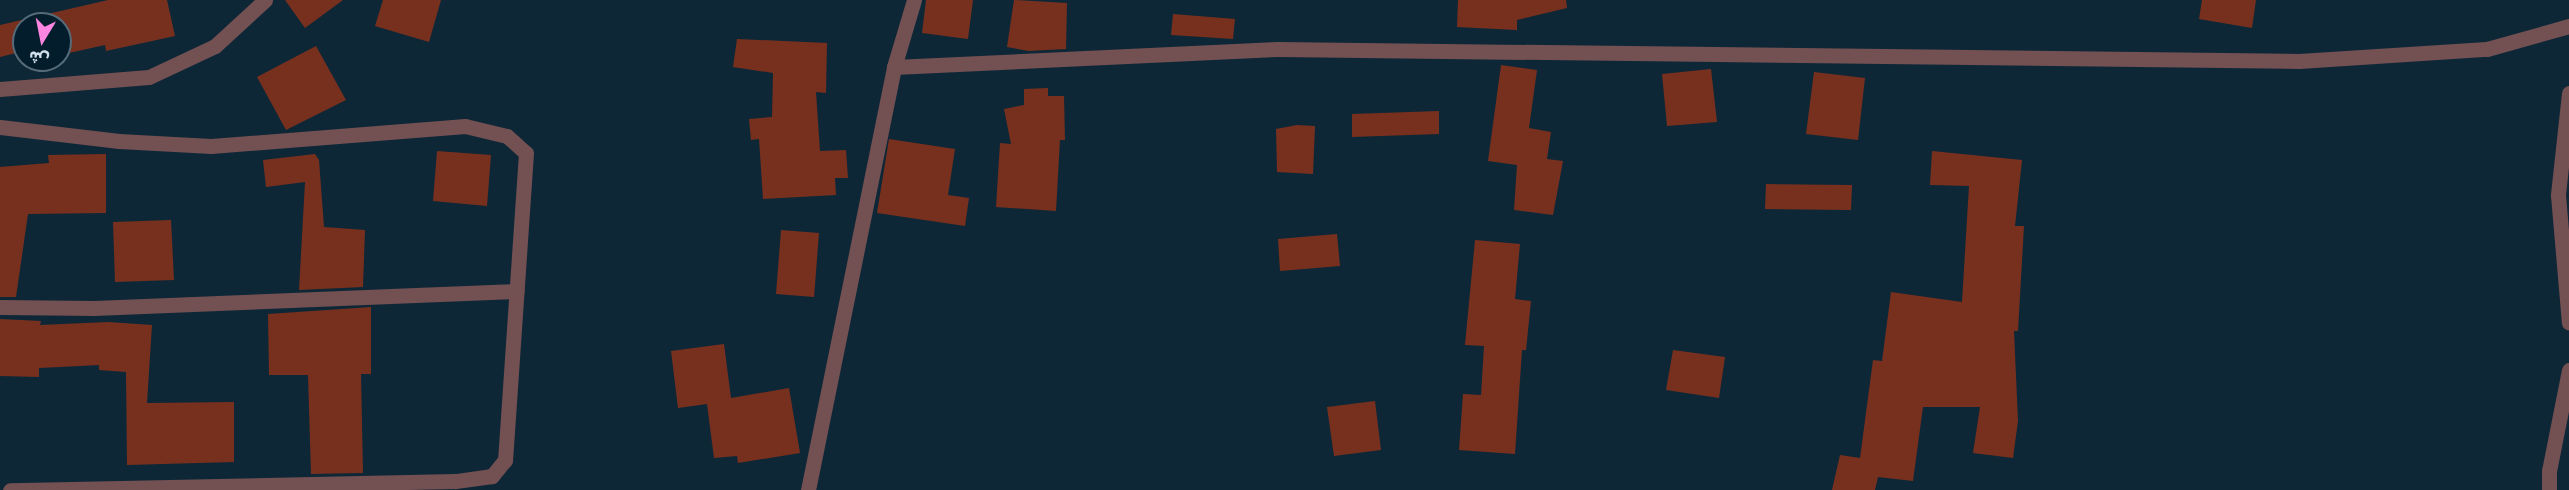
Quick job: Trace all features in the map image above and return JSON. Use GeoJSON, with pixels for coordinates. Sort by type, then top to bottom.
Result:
{"type":"FeatureCollection","features":[{"type":"Feature","properties":{"kind":"street"},"geometry":{"type":"LineString","coordinates":[[0,88],[149,77],[215,46],[265,0]]}},
{"type":"Feature","properties":{"kind":"street"},"geometry":{"type":"LineString","coordinates":[[808,490],[894,67],[914,0]]}},
{"type":"Feature","properties":{"kind":"street"},"geometry":{"type":"LineString","coordinates":[[894,67],[1278,49],[2299,61],[2487,49],[2569,26]]}},
{"type":"Feature","properties":{"kind":"street"},"geometry":{"type":"LineString","coordinates":[[2569,93],[2558,195],[2569,323]]}},
{"type":"Feature","properties":{"kind":"street"},"geometry":{"type":"LineString","coordinates":[[0,127],[119,141],[211,146],[465,126],[507,136],[526,153],[505,460],[492,476],[455,481],[10,490]]}},
{"type":"Feature","properties":{"kind":"street"},"geometry":{"type":"LineString","coordinates":[[0,307],[94,308],[517,291]]}},
{"type":"Feature","properties":{"kind":"street"},"geometry":{"type":"LineString","coordinates":[[2549,490],[2549,471],[2569,370]]}},
{"type":"Feature","properties":{"kind":"building"},"geometry":{"type":"Polygon","coordinates":[[[108,0],[167,0],[175,36],[106,51],[105,45],[72,52],[72,12],[56,12],[108,0]]]}},
{"type":"Feature","properties":{"kind":"building"},"geometry":{"type":"Polygon","coordinates":[[[285,0],[343,0],[305,28],[285,0]]]}},
{"type":"Feature","properties":{"kind":"building"},"geometry":{"type":"Polygon","coordinates":[[[383,0],[441,0],[429,42],[375,26],[383,0]]]}},
{"type":"Feature","properties":{"kind":"building"},"geometry":{"type":"Polygon","coordinates":[[[926,0],[973,0],[968,39],[922,33],[926,0]]]}},
{"type":"Feature","properties":{"kind":"building"},"geometry":{"type":"Polygon","coordinates":[[[1014,0],[1067,3],[1066,49],[1029,51],[1007,47],[1014,0]]]}},
{"type":"Feature","properties":{"kind":"building"},"geometry":{"type":"Polygon","coordinates":[[[1458,0],[1566,0],[1567,8],[1517,20],[1517,30],[1457,27],[1458,0]]]}},
{"type":"Feature","properties":{"kind":"building"},"geometry":{"type":"Polygon","coordinates":[[[2202,0],[2256,0],[2252,28],[2199,19],[2202,0]]]}},
{"type":"Feature","properties":{"kind":"building"},"geometry":{"type":"Polygon","coordinates":[[[1173,14],[1235,19],[1233,39],[1171,35],[1173,14]]]}},
{"type":"Feature","properties":{"kind":"building"},"geometry":{"type":"Polygon","coordinates":[[[12,22],[12,54],[0,57],[0,25],[12,22]]]}},
{"type":"Feature","properties":{"kind":"building"},"geometry":{"type":"Polygon","coordinates":[[[737,39],[827,43],[826,93],[816,92],[820,151],[846,150],[848,178],[835,178],[836,195],[763,199],[759,139],[751,140],[749,119],[772,117],[773,73],[733,67],[737,39]]]}},
{"type":"Feature","properties":{"kind":"building"},"geometry":{"type":"Polygon","coordinates":[[[316,46],[346,100],[286,130],[257,77],[316,46]]]}},
{"type":"Feature","properties":{"kind":"building"},"geometry":{"type":"Polygon","coordinates":[[[1501,65],[1537,70],[1529,128],[1551,132],[1547,159],[1563,161],[1553,215],[1514,210],[1517,165],[1488,161],[1501,65]]]}},
{"type":"Feature","properties":{"kind":"building"},"geometry":{"type":"Polygon","coordinates":[[[1711,69],[1717,122],[1667,126],[1662,74],[1711,69]]]}},
{"type":"Feature","properties":{"kind":"building"},"geometry":{"type":"Polygon","coordinates":[[[1814,72],[1865,78],[1858,140],[1806,134],[1814,72]]]}},
{"type":"Feature","properties":{"kind":"building"},"geometry":{"type":"Polygon","coordinates":[[[1048,88],[1048,96],[1064,96],[1065,140],[1060,140],[1056,211],[996,207],[1000,143],[1011,144],[1004,109],[1024,105],[1024,89],[1048,88]]]}},
{"type":"Feature","properties":{"kind":"building"},"geometry":{"type":"Polygon","coordinates":[[[1439,111],[1439,134],[1352,137],[1352,114],[1439,111]]]}},
{"type":"Feature","properties":{"kind":"building"},"geometry":{"type":"Polygon","coordinates":[[[1297,125],[1315,126],[1313,174],[1277,172],[1276,129],[1297,125]]]}},
{"type":"Feature","properties":{"kind":"building"},"geometry":{"type":"Polygon","coordinates":[[[889,139],[955,149],[948,195],[969,198],[965,226],[877,213],[889,139]]]}},
{"type":"Feature","properties":{"kind":"building"},"geometry":{"type":"Polygon","coordinates":[[[437,151],[491,155],[487,206],[433,201],[437,151]]]}},
{"type":"Feature","properties":{"kind":"building"},"geometry":{"type":"Polygon","coordinates":[[[1932,151],[2022,160],[2015,226],[2024,226],[2018,331],[2014,331],[2018,421],[2013,458],[1973,453],[1980,407],[1923,407],[1913,481],[1878,477],[1875,490],[1832,490],[1840,455],[1860,458],[1873,360],[1882,361],[1891,292],[1962,302],[1969,186],[1930,185],[1932,151]]]}},
{"type":"Feature","properties":{"kind":"building"},"geometry":{"type":"Polygon","coordinates":[[[106,154],[106,213],[28,214],[16,297],[0,297],[0,167],[49,163],[48,155],[106,154]]]}},
{"type":"Feature","properties":{"kind":"building"},"geometry":{"type":"Polygon","coordinates":[[[315,154],[319,160],[324,227],[365,230],[363,287],[299,290],[305,182],[266,187],[263,160],[315,154]]]}},
{"type":"Feature","properties":{"kind":"building"},"geometry":{"type":"Polygon","coordinates":[[[1766,184],[1852,185],[1851,210],[1765,209],[1766,184]]]}},
{"type":"Feature","properties":{"kind":"building"},"geometry":{"type":"Polygon","coordinates":[[[171,220],[174,280],[115,282],[113,222],[171,220]]]}},
{"type":"Feature","properties":{"kind":"building"},"geometry":{"type":"Polygon","coordinates":[[[781,230],[819,233],[814,297],[776,294],[781,230]]]}},
{"type":"Feature","properties":{"kind":"building"},"geometry":{"type":"Polygon","coordinates":[[[1337,234],[1340,266],[1280,271],[1278,239],[1337,234]]]}},
{"type":"Feature","properties":{"kind":"building"},"geometry":{"type":"Polygon","coordinates":[[[1475,240],[1520,244],[1515,299],[1531,301],[1526,350],[1522,350],[1515,454],[1459,450],[1463,394],[1481,395],[1484,346],[1465,345],[1475,240]]]}},
{"type":"Feature","properties":{"kind":"building"},"geometry":{"type":"Polygon","coordinates":[[[371,307],[371,374],[361,374],[363,473],[311,474],[308,375],[269,375],[268,314],[371,307]]]}},
{"type":"Feature","properties":{"kind":"building"},"geometry":{"type":"Polygon","coordinates":[[[0,319],[41,321],[40,325],[108,322],[152,325],[147,403],[234,402],[234,462],[127,465],[126,372],[99,370],[99,365],[39,368],[39,377],[0,376],[0,319]]]}},
{"type":"Feature","properties":{"kind":"building"},"geometry":{"type":"Polygon","coordinates":[[[724,344],[731,398],[789,388],[800,453],[738,463],[737,456],[714,458],[707,404],[678,408],[671,351],[724,344]]]}},
{"type":"Feature","properties":{"kind":"building"},"geometry":{"type":"Polygon","coordinates":[[[1673,350],[1725,357],[1719,398],[1666,390],[1673,350]]]}},
{"type":"Feature","properties":{"kind":"building"},"geometry":{"type":"Polygon","coordinates":[[[1375,401],[1381,450],[1334,456],[1327,407],[1375,401]]]}}]}
